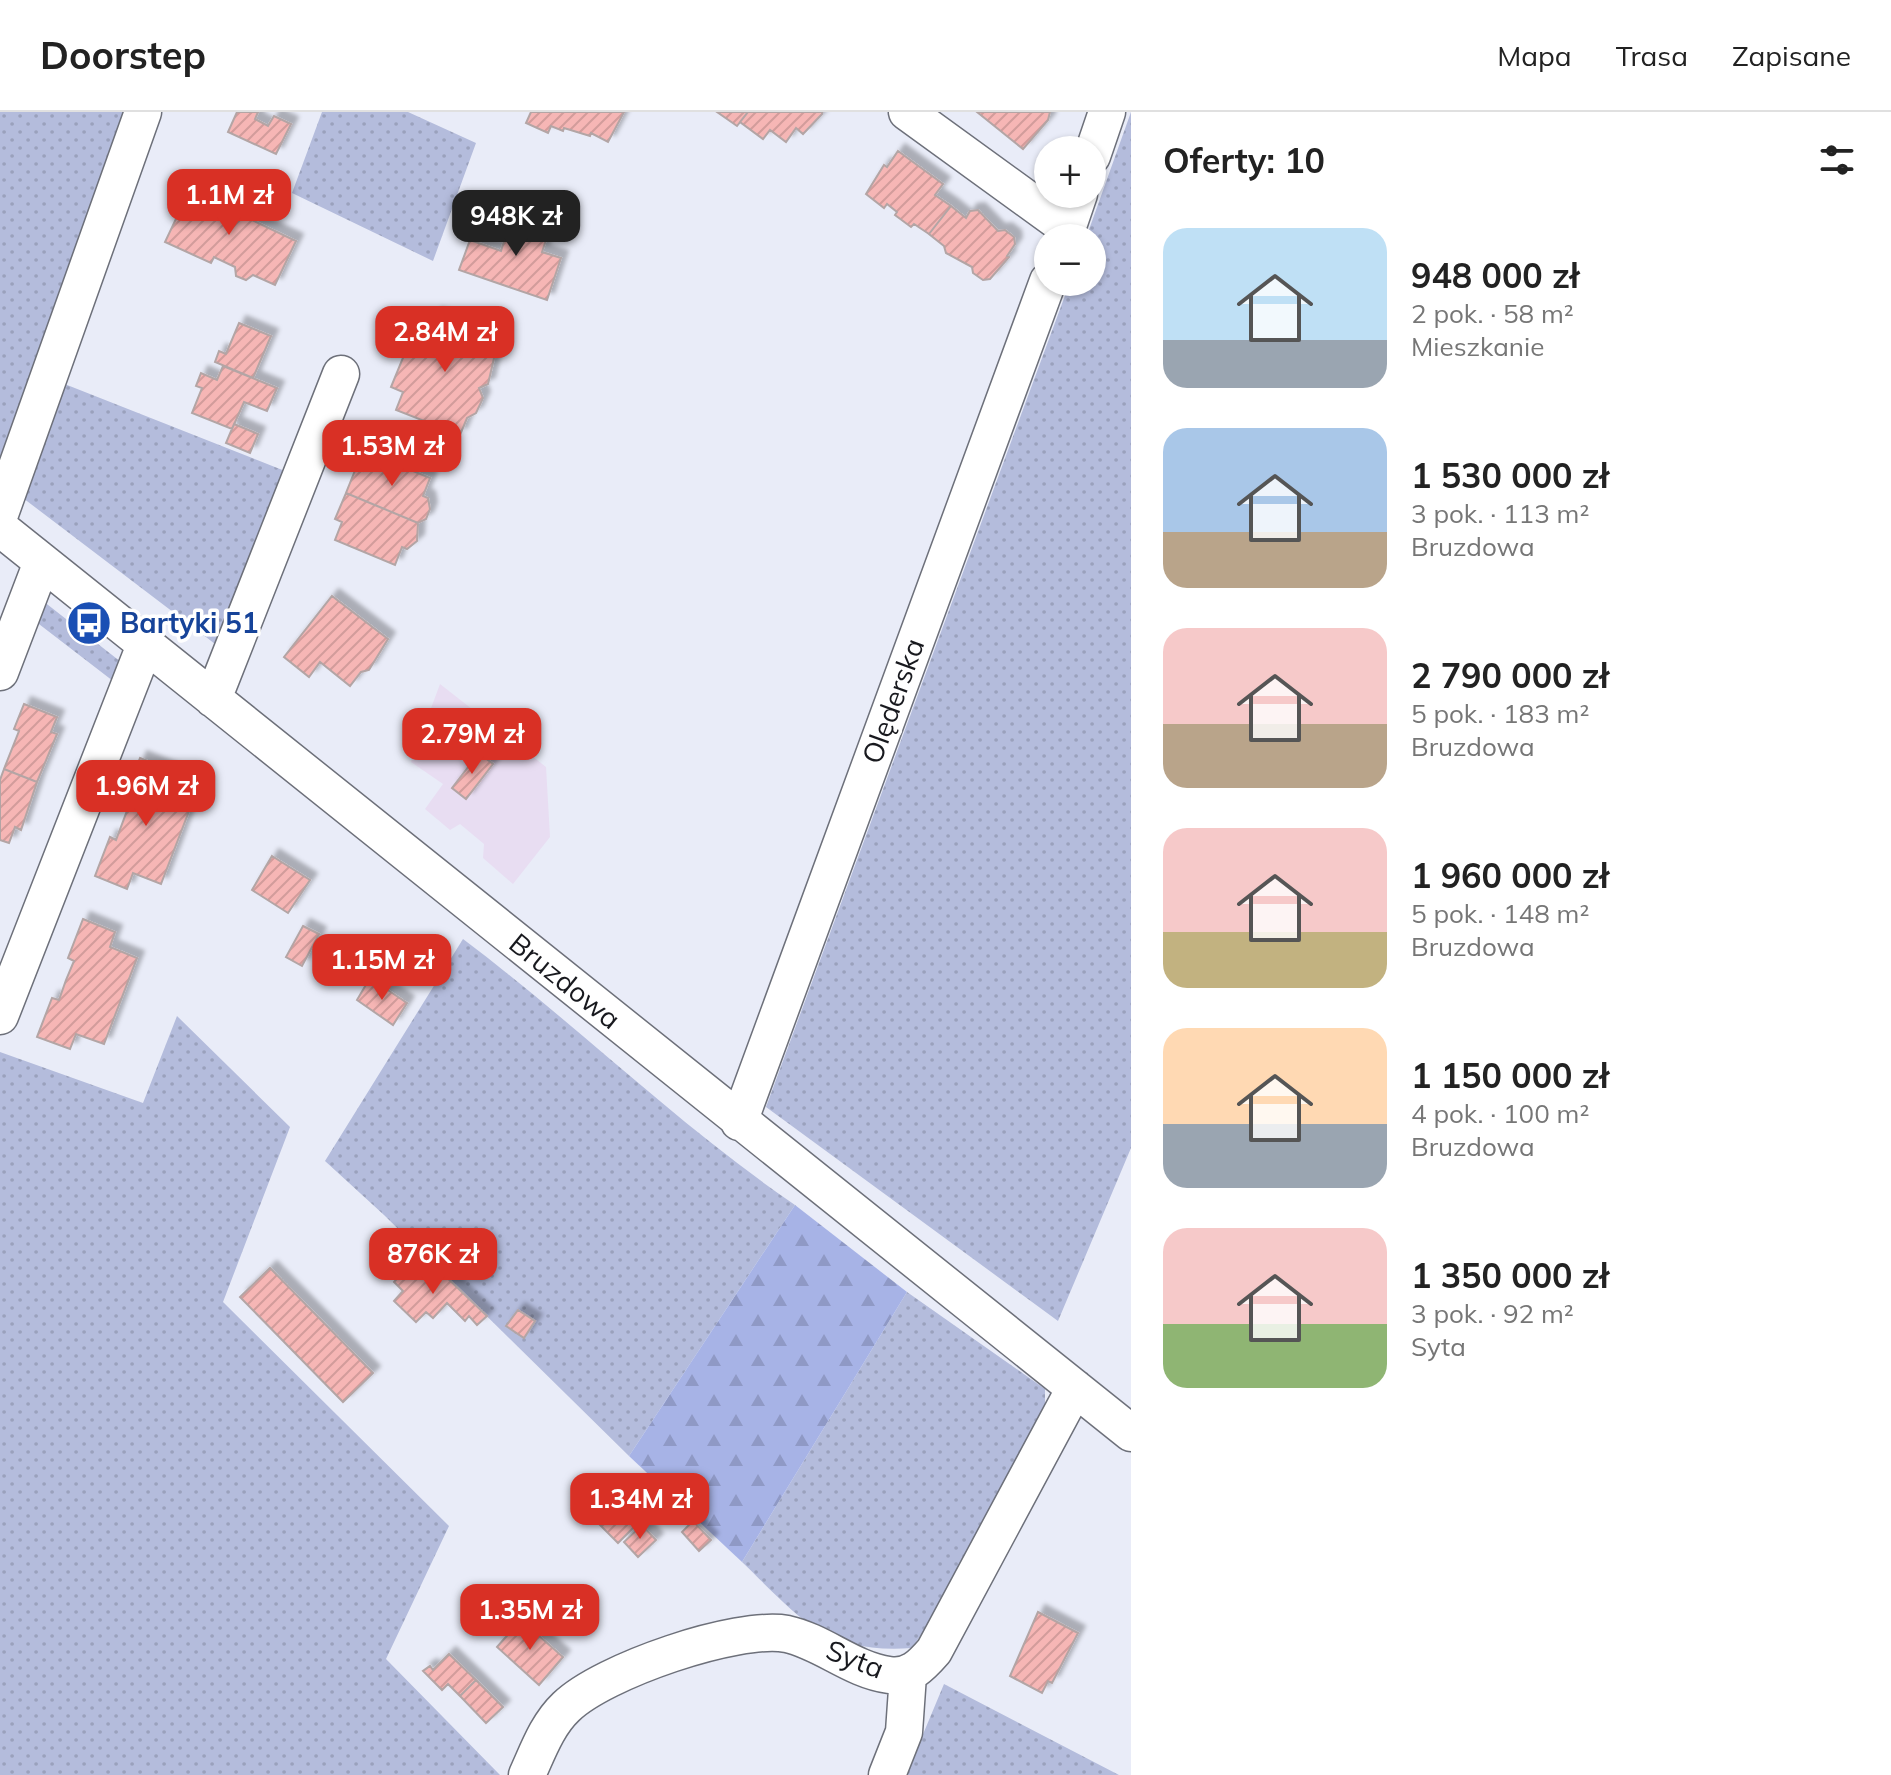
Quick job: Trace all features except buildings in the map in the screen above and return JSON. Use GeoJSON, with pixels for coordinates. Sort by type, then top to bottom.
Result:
{"type":"FeatureCollection","features":[{"type":"Feature","properties":{"kind":"street"},"geometry":{"type":"LineString","coordinates":[[0,514],[143,112]]}},
{"type":"Feature","properties":{"kind":"street"},"geometry":{"type":"LineString","coordinates":[[907,112],[1054,224]]}},
{"type":"Feature","properties":{"kind":"street"},"geometry":{"type":"LineString","coordinates":[[1099,136],[1107,112]]}},
{"type":"Feature","properties":{"kind":"street","name":"Olęderska"},"geometry":{"type":"LineString","coordinates":[[739,1122],[1042,296]]}},
{"type":"Feature","properties":{"kind":"street"},"geometry":{"type":"LineString","coordinates":[[213,699],[341,374]]}},
{"type":"Feature","properties":{"kind":"street","name":"Bruzdowa"},"geometry":{"type":"LineString","coordinates":[[0,528],[1131,1433]]}},
{"type":"Feature","properties":{"kind":"street"},"geometry":{"type":"LineString","coordinates":[[0,672],[42,562]]}},
{"type":"Feature","properties":{"kind":"street"},"geometry":{"type":"LineString","coordinates":[[0,1016],[145,645]]}},
{"type":"Feature","properties":{"kind":"street","name":"Syta"},"geometry":{"type":"LineString","coordinates":[[527,1775],[548,1729],[567,1706],[620,1673],[681,1652],[766,1632],[805,1640],[869,1670],[908,1675],[934,1651],[1075,1388]]}},
{"type":"Feature","properties":{"kind":"street"},"geometry":{"type":"LineString","coordinates":[[887,1775],[904,1732],[908,1675]]}},
{"type":"Feature","properties":{"kind":"shaded area"},"geometry":{"type":"Polygon","coordinates":[[[0,112],[132,112],[0,467],[0,112]]]}},
{"type":"Feature","properties":{"kind":"shaded area"},"geometry":{"type":"Polygon","coordinates":[[[322,112],[408,112],[476,143],[433,261],[292,193],[322,112]]]}},
{"type":"Feature","properties":{"kind":"shaded area"},"geometry":{"type":"Polygon","coordinates":[[[1131,112],[1131,1148],[1058,1321],[766,1107],[1065,296],[1106,296],[1106,224],[1091,224],[1097,208],[1106,208],[1106,182],[1131,112]]]}},
{"type":"Feature","properties":{"kind":"shaded area"},"geometry":{"type":"Polygon","coordinates":[[[57,381],[290,473],[223,650],[19,495],[57,381]]]}},
{"type":"Feature","properties":{"kind":"shaded area"},"geometry":{"type":"Polygon","coordinates":[[[43,601],[121,662],[113,681],[35,621],[43,601]]]}},
{"type":"Feature","properties":{"kind":"shaded area"},"geometry":{"type":"Polygon","coordinates":[[[440,684],[546,767],[550,837],[513,884],[483,858],[484,844],[460,824],[450,830],[425,809],[443,784],[411,762],[440,684]]]}},
{"type":"Feature","properties":{"kind":"shaded area"},"geometry":{"type":"Polygon","coordinates":[[[463,939],[710,1142],[795,1205],[629,1456],[325,1161],[463,939]]]}},
{"type":"Feature","properties":{"kind":"shaded area"},"geometry":{"type":"Polygon","coordinates":[[[177,1016],[290,1127],[223,1302],[449,1526],[386,1659],[500,1775],[0,1775],[0,1052],[143,1103],[177,1016]]]}},
{"type":"Feature","properties":{"kind":"shaded area"},"geometry":{"type":"Polygon","coordinates":[[[907,1292],[1045,1389],[1045,1412],[948,1595],[912,1648],[882,1648],[857,1645],[816,1628],[781,1600],[742,1562],[907,1292]]]}},
{"type":"Feature","properties":{"kind":"shaded area"},"geometry":{"type":"Polygon","coordinates":[[[944,1684],[1119,1775],[906,1775],[944,1684]]]}},
{"type":"Feature","properties":{"kind":"green space"},"geometry":{"type":"Polygon","coordinates":[[[795,1205],[907,1292],[742,1562],[629,1456],[795,1205]]]}},
{"type":"Feature","properties":{"kind":"place","name":"Bartyki 51"},"geometry":{"type":"Point","coordinates":[89,623]}}]}
